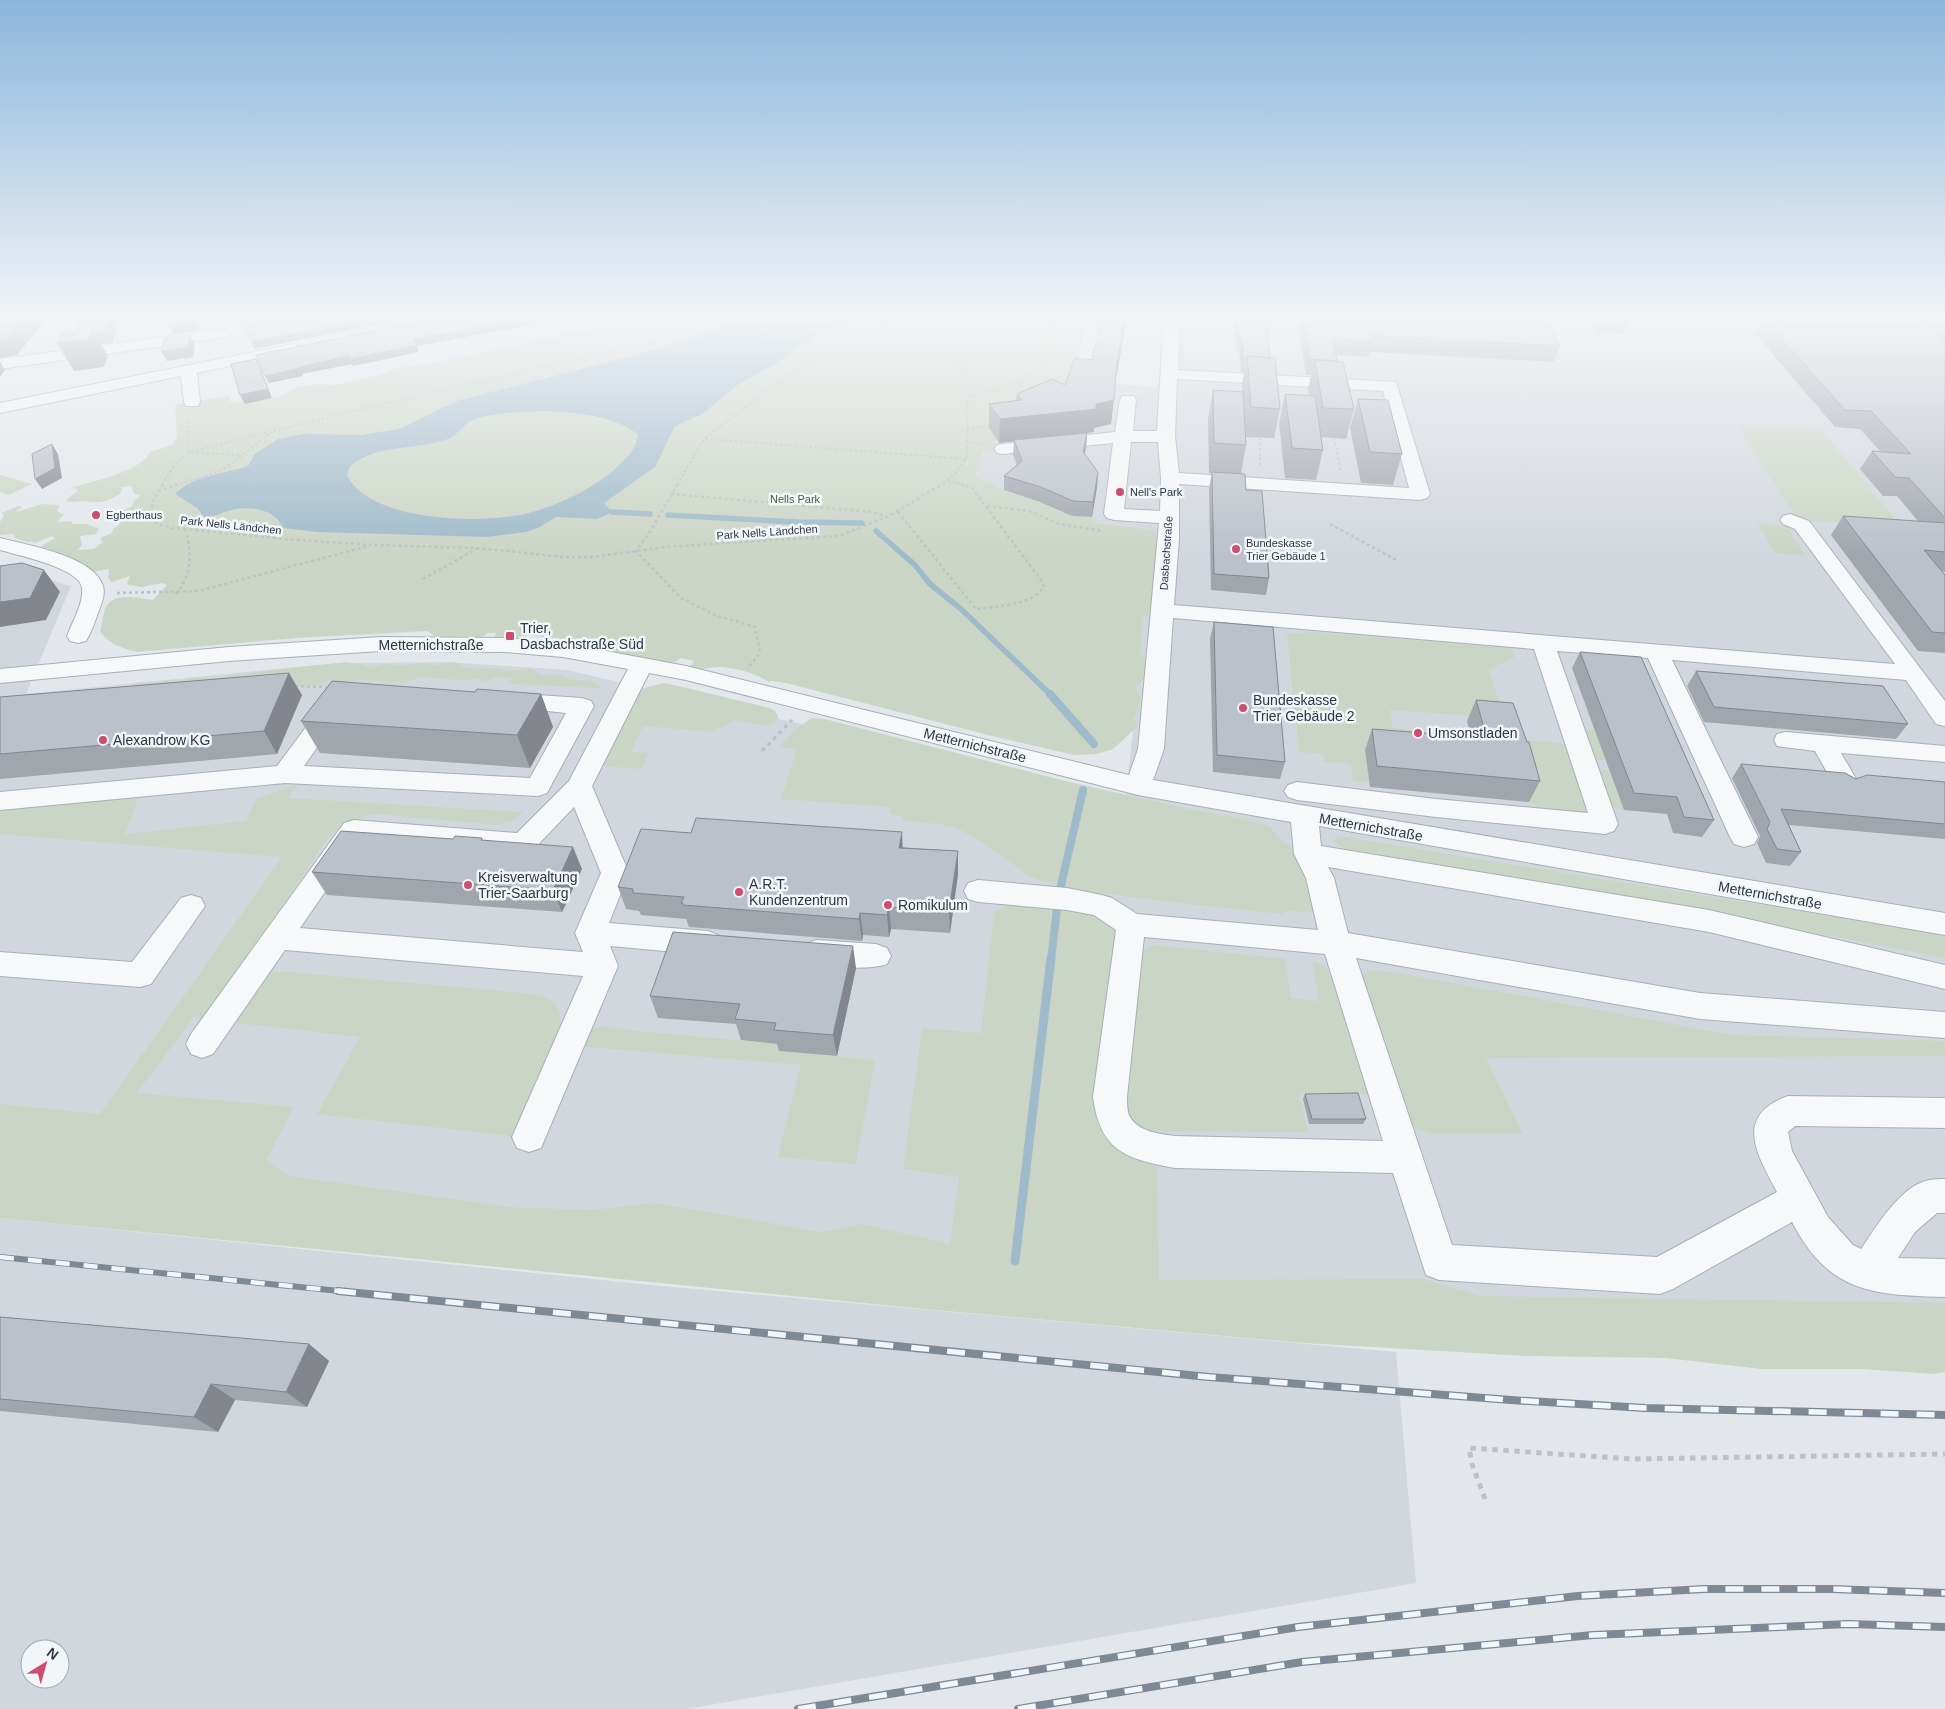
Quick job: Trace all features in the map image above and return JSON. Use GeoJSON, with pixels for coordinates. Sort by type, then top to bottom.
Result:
{"type":"FeatureCollection","features":[{"type":"Feature","properties":{"kind":"street"},"geometry":{"type":"LineString","coordinates":[[0,408],[51,398]]}},
{"type":"Feature","properties":{"kind":"street"},"geometry":{"type":"LineString","coordinates":[[192,398],[192,402]]}},
{"type":"Feature","properties":{"kind":"street","name":"Dasbachstraße"},"geometry":{"type":"LineString","coordinates":[[1138,786],[1150,749],[1170,518],[1170,478],[1166,436],[1168,398]]}},
{"type":"Feature","properties":{"kind":"street"},"geometry":{"type":"LineString","coordinates":[[1170,478],[1420,494],[1393,398]]}},
{"type":"Feature","properties":{"kind":"street"},"geometry":{"type":"LineString","coordinates":[[1128,400],[1114,514],[1170,518]]}},
{"type":"Feature","properties":{"kind":"street"},"geometry":{"type":"LineString","coordinates":[[1002,449],[1123,437],[1166,436]]}},
{"type":"Feature","properties":{"kind":"street"},"geometry":{"type":"LineString","coordinates":[[1790,520],[1802,525],[1945,718]]}},
{"type":"Feature","properties":{"kind":"street"},"geometry":{"type":"LineString","coordinates":[[0,544],[70,565],[89,578],[93,586],[92,598],[78,636]]}},
{"type":"Feature","properties":{"kind":"street"},"geometry":{"type":"LineString","coordinates":[[1162,611],[1912,673]]}},
{"type":"Feature","properties":{"kind":"street"},"geometry":{"type":"LineString","coordinates":[[1543,642],[1605,824],[1436,808],[1301,803],[1308,854],[1320,878],[1336,943],[1439,1262],[1660,1276],[1799,1200]]}},
{"type":"Feature","properties":{"kind":"street","name":"Metternichstraße"},"geometry":{"type":"LineString","coordinates":[[0,676],[229,654],[381,644],[504,645],[563,650],[642,664],[762,691],[1138,786],[1301,803],[1945,924]]}},
{"type":"Feature","properties":{"kind":"street"},"geometry":{"type":"LineString","coordinates":[[1657,652],[1744,837]]}},
{"type":"Feature","properties":{"kind":"street"},"geometry":{"type":"LineString","coordinates":[[202,1044],[354,830],[523,843],[579,786],[642,664]]}},
{"type":"Feature","properties":{"kind":"street"},"geometry":{"type":"LineString","coordinates":[[285,774],[346,689]]}},
{"type":"Feature","properties":{"kind":"street"},"geometry":{"type":"LineString","coordinates":[[0,801],[285,774],[538,787],[582,706],[484,699]]}},
{"type":"Feature","properties":{"kind":"street"},"geometry":{"type":"LineString","coordinates":[[1786,740],[1945,754]]}},
{"type":"Feature","properties":{"kind":"street"},"geometry":{"type":"LineString","coordinates":[[1823,743],[1845,782]]}},
{"type":"Feature","properties":{"kind":"street"},"geometry":{"type":"LineString","coordinates":[[561,745],[599,748]]}},
{"type":"Feature","properties":{"kind":"street"},"geometry":{"type":"LineString","coordinates":[[529,1137],[602,966],[590,933],[615,873],[579,786]]}},
{"type":"Feature","properties":{"kind":"street"},"geometry":{"type":"LineString","coordinates":[[1308,854],[1710,921],[1945,977]]}},
{"type":"Feature","properties":{"kind":"street"},"geometry":{"type":"LineString","coordinates":[[978,891],[1066,900],[1102,906],[1131,925],[1336,943],[1700,1006],[1945,1025]]}},
{"type":"Feature","properties":{"kind":"street"},"geometry":{"type":"LineString","coordinates":[[0,964],[140,975],[192,906]]}},
{"type":"Feature","properties":{"kind":"street"},"geometry":{"type":"LineString","coordinates":[[1131,925],[1110,1097],[1115,1121],[1123,1133],[1142,1145],[1175,1152],[1405,1157]]}},
{"type":"Feature","properties":{"kind":"street"},"geometry":{"type":"LineString","coordinates":[[590,933],[738,945]]}},
{"type":"Feature","properties":{"kind":"street"},"geometry":{"type":"LineString","coordinates":[[278,938],[602,966]]}},
{"type":"Feature","properties":{"kind":"street"},"geometry":{"type":"LineString","coordinates":[[787,949],[876,956]]}},
{"type":"Feature","properties":{"kind":"street"},"geometry":{"type":"LineString","coordinates":[[1945,1114],[1788,1111],[1770,1127],[1775,1154],[1799,1200],[1815,1229],[1840,1258],[1868,1272],[1902,1277],[1945,1278]]}},
{"type":"Feature","properties":{"kind":"street"},"geometry":{"type":"LineString","coordinates":[[1868,1272],[1902,1220],[1930,1196],[1945,1196]]}},
{"type":"Feature","properties":{"kind":"path"},"geometry":{"type":"LineString","coordinates":[[189,452],[409,398]]}},
{"type":"Feature","properties":{"kind":"path"},"geometry":{"type":"LineString","coordinates":[[744,672],[760,653],[755,627],[715,615],[681,598],[636,551],[651,530],[704,439],[757,398]]}},
{"type":"Feature","properties":{"kind":"path"},"geometry":{"type":"LineString","coordinates":[[704,439],[966,459],[968,398]]}},
{"type":"Feature","properties":{"kind":"path"},"geometry":{"type":"LineString","coordinates":[[189,452],[187,441],[188,424],[192,402]]}},
{"type":"Feature","properties":{"kind":"path"},"geometry":{"type":"LineString","coordinates":[[967,429],[993,426]]}},
{"type":"Feature","properties":{"kind":"path"},"geometry":{"type":"LineString","coordinates":[[158,492],[212,474],[228,466],[274,430]]}},
{"type":"Feature","properties":{"kind":"path"},"geometry":{"type":"LineString","coordinates":[[1260,438],[1260,484]]}},
{"type":"Feature","properties":{"kind":"path"},"geometry":{"type":"LineString","coordinates":[[1334,438],[1344,490]]}},
{"type":"Feature","properties":{"kind":"path"},"geometry":{"type":"LineString","coordinates":[[189,452],[240,455]]}},
{"type":"Feature","properties":{"kind":"path","name":"Park Nells Ländchen"},"geometry":{"type":"LineString","coordinates":[[189,452],[175,464],[152,502],[152,519],[157,524],[186,530],[284,540],[478,548],[563,557],[592,557],[665,547],[839,536],[860,530],[898,512],[948,480],[960,470],[966,459]]}},
{"type":"Feature","properties":{"kind":"path"},"geometry":{"type":"LineString","coordinates":[[898,512],[976,609],[1031,599],[1038,595],[1044,589],[1041,580],[972,488],[948,480]]}},
{"type":"Feature","properties":{"kind":"path"},"geometry":{"type":"LineString","coordinates":[[671,494],[872,512],[888,517]]}},
{"type":"Feature","properties":{"kind":"path"},"geometry":{"type":"LineString","coordinates":[[986,506],[1029,512],[1069,527],[1108,532]]}},
{"type":"Feature","properties":{"kind":"path"},"geometry":{"type":"LineString","coordinates":[[1330,524],[1398,561]]}},
{"type":"Feature","properties":{"kind":"path"},"geometry":{"type":"LineString","coordinates":[[176,594],[190,576],[191,563],[186,530]]}},
{"type":"Feature","properties":{"kind":"path","name":"Park Nells Ländchen"},"geometry":{"type":"LineString","coordinates":[[92,598],[134,591],[176,594],[198,591],[371,545]]}},
{"type":"Feature","properties":{"kind":"path"},"geometry":{"type":"LineString","coordinates":[[423,579],[478,548]]}},
{"type":"Feature","properties":{"kind":"path"},"geometry":{"type":"LineString","coordinates":[[289,686],[308,685],[346,689]]}},
{"type":"Feature","properties":{"kind":"path"},"geometry":{"type":"LineString","coordinates":[[762,751],[794,718]]}},
{"type":"Feature","properties":{"kind":"path"},"geometry":{"type":"LineString","coordinates":[[1486,1499],[1472,1464],[1470,1448],[1632,1459],[1945,1454]]}},
{"type":"Feature","properties":{"kind":"shaded area"},"geometry":{"type":"Polygon","coordinates":[[[1076,398],[1945,398],[1945,1355],[1471,1342],[0,1164],[0,565],[71,586],[26,694],[337,663],[447,662],[567,670],[1125,799],[1135,715],[1141,634],[1153,541],[1138,529],[1095,523],[1072,516],[1056,507],[1009,492],[975,476],[983,451],[1002,451],[1002,447],[989,428],[1076,398]]]}},
{"type":"Feature","properties":{"kind":"shaded area"},"geometry":{"type":"Polygon","coordinates":[[[0,1218],[651,1285],[1396,1352],[1416,1583],[686,1709],[0,1709],[0,1218]]]}},
{"type":"Feature","properties":{"kind":"green space","name":"Nells Park"},"geometry":{"type":"Polygon","coordinates":[[[214,398],[230,398],[231,402],[237,403],[245,399],[1044,398],[989,428],[1003,451],[983,451],[975,476],[1009,492],[1055,506],[1072,516],[1092,517],[1095,523],[1153,530],[1159,542],[1158,558],[1154,566],[1157,579],[1152,614],[1143,617],[1140,653],[1148,660],[1149,669],[1145,672],[1143,680],[1137,685],[1137,692],[1142,701],[1138,705],[1140,710],[1136,713],[1134,719],[1138,722],[1136,728],[1113,749],[1097,754],[1074,755],[786,683],[769,682],[759,676],[739,670],[721,667],[694,668],[690,667],[694,661],[681,658],[675,662],[650,661],[617,652],[582,649],[585,642],[528,635],[522,640],[493,642],[496,633],[487,633],[482,638],[435,636],[427,631],[296,638],[137,652],[117,645],[100,632],[105,609],[108,603],[120,598],[134,597],[153,600],[167,585],[162,583],[142,587],[128,585],[130,576],[112,582],[108,578],[109,569],[93,572],[71,561],[68,557],[37,549],[55,538],[52,536],[35,543],[15,538],[14,534],[0,535],[0,522],[4,516],[2,513],[18,506],[22,507],[16,512],[42,504],[60,505],[57,511],[64,515],[56,522],[71,521],[73,524],[87,524],[99,529],[96,534],[80,536],[82,545],[78,550],[94,549],[103,542],[100,540],[102,537],[112,533],[113,529],[119,525],[120,513],[132,506],[133,502],[140,495],[134,494],[131,486],[120,487],[122,489],[120,494],[106,501],[71,502],[67,501],[67,499],[78,491],[75,488],[67,489],[126,471],[145,459],[150,452],[172,445],[177,438],[175,405],[214,398]]]}},
{"type":"Feature","properties":{"kind":"green space"},"geometry":{"type":"Polygon","coordinates":[[[1737,425],[1822,430],[1902,527],[1797,520],[1737,425]]]}},
{"type":"Feature","properties":{"kind":"green space"},"geometry":{"type":"Polygon","coordinates":[[[0,475],[32,484],[9,495],[0,492],[0,475]]]}},
{"type":"Feature","properties":{"kind":"green space"},"geometry":{"type":"Polygon","coordinates":[[[1757,523],[1787,526],[1806,556],[1775,553],[1757,523]]]}},
{"type":"Feature","properties":{"kind":"green space"},"geometry":{"type":"Polygon","coordinates":[[[1312,632],[1512,648],[1514,658],[1489,669],[1504,718],[1390,710],[1393,728],[1569,744],[1585,802],[1585,812],[1581,815],[1552,815],[1529,802],[1365,750],[1369,782],[1353,781],[1351,764],[1324,762],[1323,754],[1299,752],[1287,634],[1312,632]]]}},
{"type":"Feature","properties":{"kind":"green space"},"geometry":{"type":"Polygon","coordinates":[[[347,662],[364,665],[370,669],[387,664],[396,666],[425,663],[434,666],[452,662],[460,664],[462,668],[508,671],[530,668],[541,675],[561,675],[568,679],[591,681],[601,687],[510,684],[508,682],[512,678],[495,677],[485,682],[478,679],[461,680],[420,677],[404,683],[361,680],[341,682],[329,679],[321,684],[300,687],[32,696],[92,688],[93,690],[126,687],[138,683],[170,680],[181,681],[191,678],[219,678],[269,670],[347,662]]]}},
{"type":"Feature","properties":{"kind":"green space"},"geometry":{"type":"Polygon","coordinates":[[[665,683],[770,708],[775,711],[779,719],[766,726],[735,720],[721,728],[716,727],[713,732],[643,726],[631,752],[648,753],[642,769],[602,766],[639,693],[647,687],[665,683]]]}},
{"type":"Feature","properties":{"kind":"green space"},"geometry":{"type":"Polygon","coordinates":[[[812,718],[825,719],[1061,780],[1269,826],[1283,842],[1293,847],[1299,858],[1315,912],[1286,911],[1282,914],[1161,901],[1082,890],[1038,880],[1029,876],[988,846],[957,828],[938,824],[903,821],[903,817],[891,814],[890,807],[781,799],[797,749],[780,747],[798,727],[812,718]]]}},
{"type":"Feature","properties":{"kind":"green space"},"geometry":{"type":"Polygon","coordinates":[[[1583,729],[1594,730],[1605,760],[1595,760],[1583,729]]]}},
{"type":"Feature","properties":{"kind":"green space"},"geometry":{"type":"Polygon","coordinates":[[[1598,769],[1608,770],[1624,810],[1612,807],[1598,769]]]}},
{"type":"Feature","properties":{"kind":"green space"},"geometry":{"type":"Polygon","coordinates":[[[298,784],[288,798],[524,812],[514,820],[497,825],[377,814],[357,819],[339,829],[328,838],[206,1019],[194,1017],[137,1093],[294,1107],[266,1160],[289,1176],[509,1207],[591,1210],[655,1203],[821,1232],[862,1224],[950,1244],[959,1177],[903,1169],[922,1028],[981,1033],[994,913],[1012,904],[1060,908],[1093,914],[1112,924],[1119,932],[1098,1111],[1157,1158],[1159,1280],[1423,1279],[1480,1296],[1945,1303],[1945,1372],[1934,1374],[1863,1369],[1761,1369],[1666,1358],[1528,1356],[1303,1343],[924,1309],[0,1218],[0,1104],[100,1114],[282,857],[0,834],[0,810],[139,797],[125,834],[246,821],[256,799],[298,784]]]}},
{"type":"Feature","properties":{"kind":"green space"},"geometry":{"type":"Polygon","coordinates":[[[1338,836],[1945,935],[1945,958],[1720,915],[1347,851],[1333,841],[1338,836]]]}},
{"type":"Feature","properties":{"kind":"green space"},"geometry":{"type":"Polygon","coordinates":[[[1155,945],[1285,959],[1291,998],[1319,1001],[1312,961],[1325,967],[1334,978],[1368,1094],[1299,1093],[1308,1132],[1148,1131],[1138,1128],[1125,1111],[1143,954],[1145,949],[1155,945]]]}},
{"type":"Feature","properties":{"kind":"green space"},"geometry":{"type":"Polygon","coordinates":[[[1371,970],[1399,973],[1732,1035],[1945,1041],[1945,1056],[1486,1058],[1523,1134],[1432,1134],[1411,1127],[1361,978],[1371,970]]]}},
{"type":"Feature","properties":{"kind":"green space"},"geometry":{"type":"Polygon","coordinates":[[[271,972],[289,972],[534,994],[547,998],[555,1004],[559,1013],[560,1026],[513,1136],[317,1114],[360,1037],[227,1022],[261,977],[271,972]]]}},
{"type":"Feature","properties":{"kind":"green space"},"geometry":{"type":"Polygon","coordinates":[[[602,1026],[781,1044],[779,1051],[875,1060],[856,1164],[778,1157],[801,1065],[576,1046],[588,1030],[602,1026]]]}},
{"type":"Feature","properties":{"kind":"water"},"geometry":{"type":"Polygon","coordinates":[[[470,398],[722,398],[702,414],[675,426],[655,467],[604,503],[612,512],[597,519],[556,517],[538,528],[526,532],[487,537],[318,532],[283,528],[279,521],[268,512],[246,508],[204,517],[197,508],[175,494],[182,488],[200,479],[248,466],[255,454],[278,439],[303,434],[361,435],[400,429],[457,401],[470,398]],[[548,411],[480,417],[468,422],[453,436],[445,440],[396,448],[361,459],[350,466],[347,475],[360,491],[380,503],[406,512],[435,517],[465,519],[519,515],[539,510],[570,498],[589,488],[616,468],[633,449],[638,434],[617,423],[584,414],[548,411]]]}},
{"type":"Feature","properties":{"kind":"building"},"geometry":{"type":"Polygon","coordinates":[[[1020,398],[1114,398],[1114,400],[1096,404],[1096,409],[1000,419],[989,404],[1021,400],[1020,398]]]}},
{"type":"Feature","properties":{"kind":"building"},"geometry":{"type":"Polygon","coordinates":[[[1213,398],[1243,398],[1246,445],[1214,443],[1213,398]]]}},
{"type":"Feature","properties":{"kind":"building"},"geometry":{"type":"Polygon","coordinates":[[[1250,398],[1279,398],[1280,409],[1251,407],[1250,398]]]}},
{"type":"Feature","properties":{"kind":"building"},"geometry":{"type":"Polygon","coordinates":[[[1285,398],[1315,398],[1323,450],[1292,448],[1285,398]]]}},
{"type":"Feature","properties":{"kind":"building"},"geometry":{"type":"Polygon","coordinates":[[[1321,398],[1351,398],[1354,409],[1323,408],[1321,398]]]}},
{"type":"Feature","properties":{"kind":"building"},"geometry":{"type":"Polygon","coordinates":[[[1834,398],[1945,398],[1945,518],[1909,478],[1895,477],[1872,451],[1911,454],[1871,411],[1845,410],[1834,398]]]}},
{"type":"Feature","properties":{"kind":"building"},"geometry":{"type":"Polygon","coordinates":[[[1358,399],[1388,400],[1402,454],[1370,452],[1358,399]]]}},
{"type":"Feature","properties":{"kind":"building"},"geometry":{"type":"Polygon","coordinates":[[[1087,433],[1083,452],[1098,472],[1093,502],[1073,501],[1041,487],[1004,476],[1022,461],[1014,440],[1087,433]]]}},
{"type":"Feature","properties":{"kind":"building"},"geometry":{"type":"Polygon","coordinates":[[[52,444],[55,468],[35,479],[32,454],[52,444]]]}},
{"type":"Feature","properties":{"kind":"building","name":"Bundeskasse Trier Gebäude 1"},"geometry":{"type":"Polygon","coordinates":[[[1212,472],[1245,474],[1246,490],[1262,491],[1269,578],[1214,574],[1212,472]]]}},
{"type":"Feature","properties":{"kind":"building"},"geometry":{"type":"Polygon","coordinates":[[[1843,516],[1945,523],[1945,552],[1924,550],[1945,575],[1945,633],[1932,632],[1843,516]]]}},
{"type":"Feature","properties":{"kind":"building"},"geometry":{"type":"Polygon","coordinates":[[[22,563],[44,570],[30,598],[0,602],[0,566],[22,563]]]}},
{"type":"Feature","properties":{"kind":"building","name":"Bundeskasse Trier Gebäude 2"},"geometry":{"type":"Polygon","coordinates":[[[1214,622],[1273,627],[1285,762],[1217,755],[1214,622]]]}},
{"type":"Feature","properties":{"kind":"building"},"geometry":{"type":"Polygon","coordinates":[[[1580,652],[1641,657],[1714,820],[1684,817],[1677,797],[1634,793],[1580,652]]]}},
{"type":"Feature","properties":{"kind":"building"},"geometry":{"type":"Polygon","coordinates":[[[1696,671],[1883,686],[1908,724],[1714,707],[1696,671]]]}},
{"type":"Feature","properties":{"kind":"building"},"geometry":{"type":"Polygon","coordinates":[[[289,673],[264,731],[0,754],[0,697],[289,673]]]}},
{"type":"Feature","properties":{"kind":"building"},"geometry":{"type":"Polygon","coordinates":[[[332,681],[475,692],[477,689],[541,694],[517,735],[301,721],[332,681]]]}},
{"type":"Feature","properties":{"kind":"building"},"geometry":{"type":"Polygon","coordinates":[[[1476,700],[1513,703],[1527,742],[1529,742],[1540,781],[1377,766],[1372,729],[1487,738],[1476,700]]]}},
{"type":"Feature","properties":{"kind":"building"},"geometry":{"type":"Polygon","coordinates":[[[1741,764],[1845,773],[1856,779],[1867,775],[1945,782],[1945,824],[1781,809],[1801,852],[1777,849],[1767,829],[1770,822],[1741,764]]]}},
{"type":"Feature","properties":{"kind":"building"},"geometry":{"type":"Polygon","coordinates":[[[696,818],[902,832],[899,848],[958,851],[949,911],[889,907],[887,915],[860,913],[859,919],[683,905],[681,903],[684,897],[633,893],[633,889],[618,887],[641,829],[691,833],[696,818]]]}},
{"type":"Feature","properties":{"kind":"building"},"geometry":{"type":"Polygon","coordinates":[[[341,831],[453,839],[455,836],[482,838],[481,840],[573,847],[553,890],[312,872],[341,831]]]}},
{"type":"Feature","properties":{"kind":"building"},"geometry":{"type":"Polygon","coordinates":[[[673,932],[853,946],[833,1035],[774,1030],[776,1023],[735,1019],[740,1004],[650,996],[673,932]]]}},
{"type":"Feature","properties":{"kind":"building"},"geometry":{"type":"Polygon","coordinates":[[[1358,1093],[1366,1119],[1312,1119],[1305,1094],[1358,1093]]]}},
{"type":"Feature","properties":{"kind":"building"},"geometry":{"type":"Polygon","coordinates":[[[0,1317],[309,1344],[286,1392],[211,1384],[194,1417],[0,1399],[0,1317]]]}},
{"type":"Feature","properties":{"kind":"waterway"},"geometry":{"type":"LineString","coordinates":[[612,512],[650,514]]}},
{"type":"Feature","properties":{"kind":"waterway"},"geometry":{"type":"LineString","coordinates":[[668,515],[795,522],[862,523]]}},
{"type":"Feature","properties":{"kind":"waterway"},"geometry":{"type":"LineString","coordinates":[[876,531],[915,565],[930,584],[961,609],[1050,694]]}},
{"type":"Feature","properties":{"kind":"waterway"},"geometry":{"type":"LineString","coordinates":[[1050,694],[1094,744]]}},
{"type":"Feature","properties":{"kind":"waterway"},"geometry":{"type":"LineString","coordinates":[[1059,894],[1083,790]]}},
{"type":"Feature","properties":{"kind":"waterway"},"geometry":{"type":"LineString","coordinates":[[1051,960],[1057,909]]}},
{"type":"Feature","properties":{"kind":"waterway"},"geometry":{"type":"LineString","coordinates":[[1015,1261],[1051,958]]}},
{"type":"Feature","properties":{"kind":"railway"},"geometry":{"type":"LineString","coordinates":[[0,1257],[350,1292]]}},
{"type":"Feature","properties":{"kind":"railway"},"geometry":{"type":"LineString","coordinates":[[338,1291],[1209,1377],[1511,1400],[1645,1408],[1945,1415]]}},
{"type":"Feature","properties":{"kind":"railway"},"geometry":{"type":"LineString","coordinates":[[798,1709],[1298,1627],[1578,1596],[1704,1589],[1832,1589],[1945,1593]]}},
{"type":"Feature","properties":{"kind":"railway"},"geometry":{"type":"LineString","coordinates":[[1018,1709],[1302,1662],[1593,1635],[1849,1624],[1945,1627]]}},
{"type":"Feature","properties":{"kind":"place","name":"Nell's Park"},"geometry":{"type":"Point","coordinates":[1120,492]}},
{"type":"Feature","properties":{"kind":"place","name":"Egberthaus"},"geometry":{"type":"Point","coordinates":[96,515]}},
{"type":"Feature","properties":{"kind":"place","name":"Bundeskasse Trier Gebäude 1"},"geometry":{"type":"Point","coordinates":[1236,549]}},
{"type":"Feature","properties":{"kind":"place","name":"Trier, Dasbachstraße Süd"},"geometry":{"type":"Point","coordinates":[510,636]}},
{"type":"Feature","properties":{"kind":"place","name":"Bundeskasse Trier Gebäude 2"},"geometry":{"type":"Point","coordinates":[1243,708]}},
{"type":"Feature","properties":{"kind":"place","name":"Umsonstladen"},"geometry":{"type":"Point","coordinates":[1418,733]}},
{"type":"Feature","properties":{"kind":"place","name":"Alexandrow KG"},"geometry":{"type":"Point","coordinates":[103,740]}},
{"type":"Feature","properties":{"kind":"place","name":"Kreisverwaltung Trier-Saarburg"},"geometry":{"type":"Point","coordinates":[468,885]}},
{"type":"Feature","properties":{"kind":"place","name":"A.R.T. Kundenzentrum"},"geometry":{"type":"Point","coordinates":[739,892]}},
{"type":"Feature","properties":{"kind":"place","name":"Romikulum"},"geometry":{"type":"Point","coordinates":[888,905]}}]}
